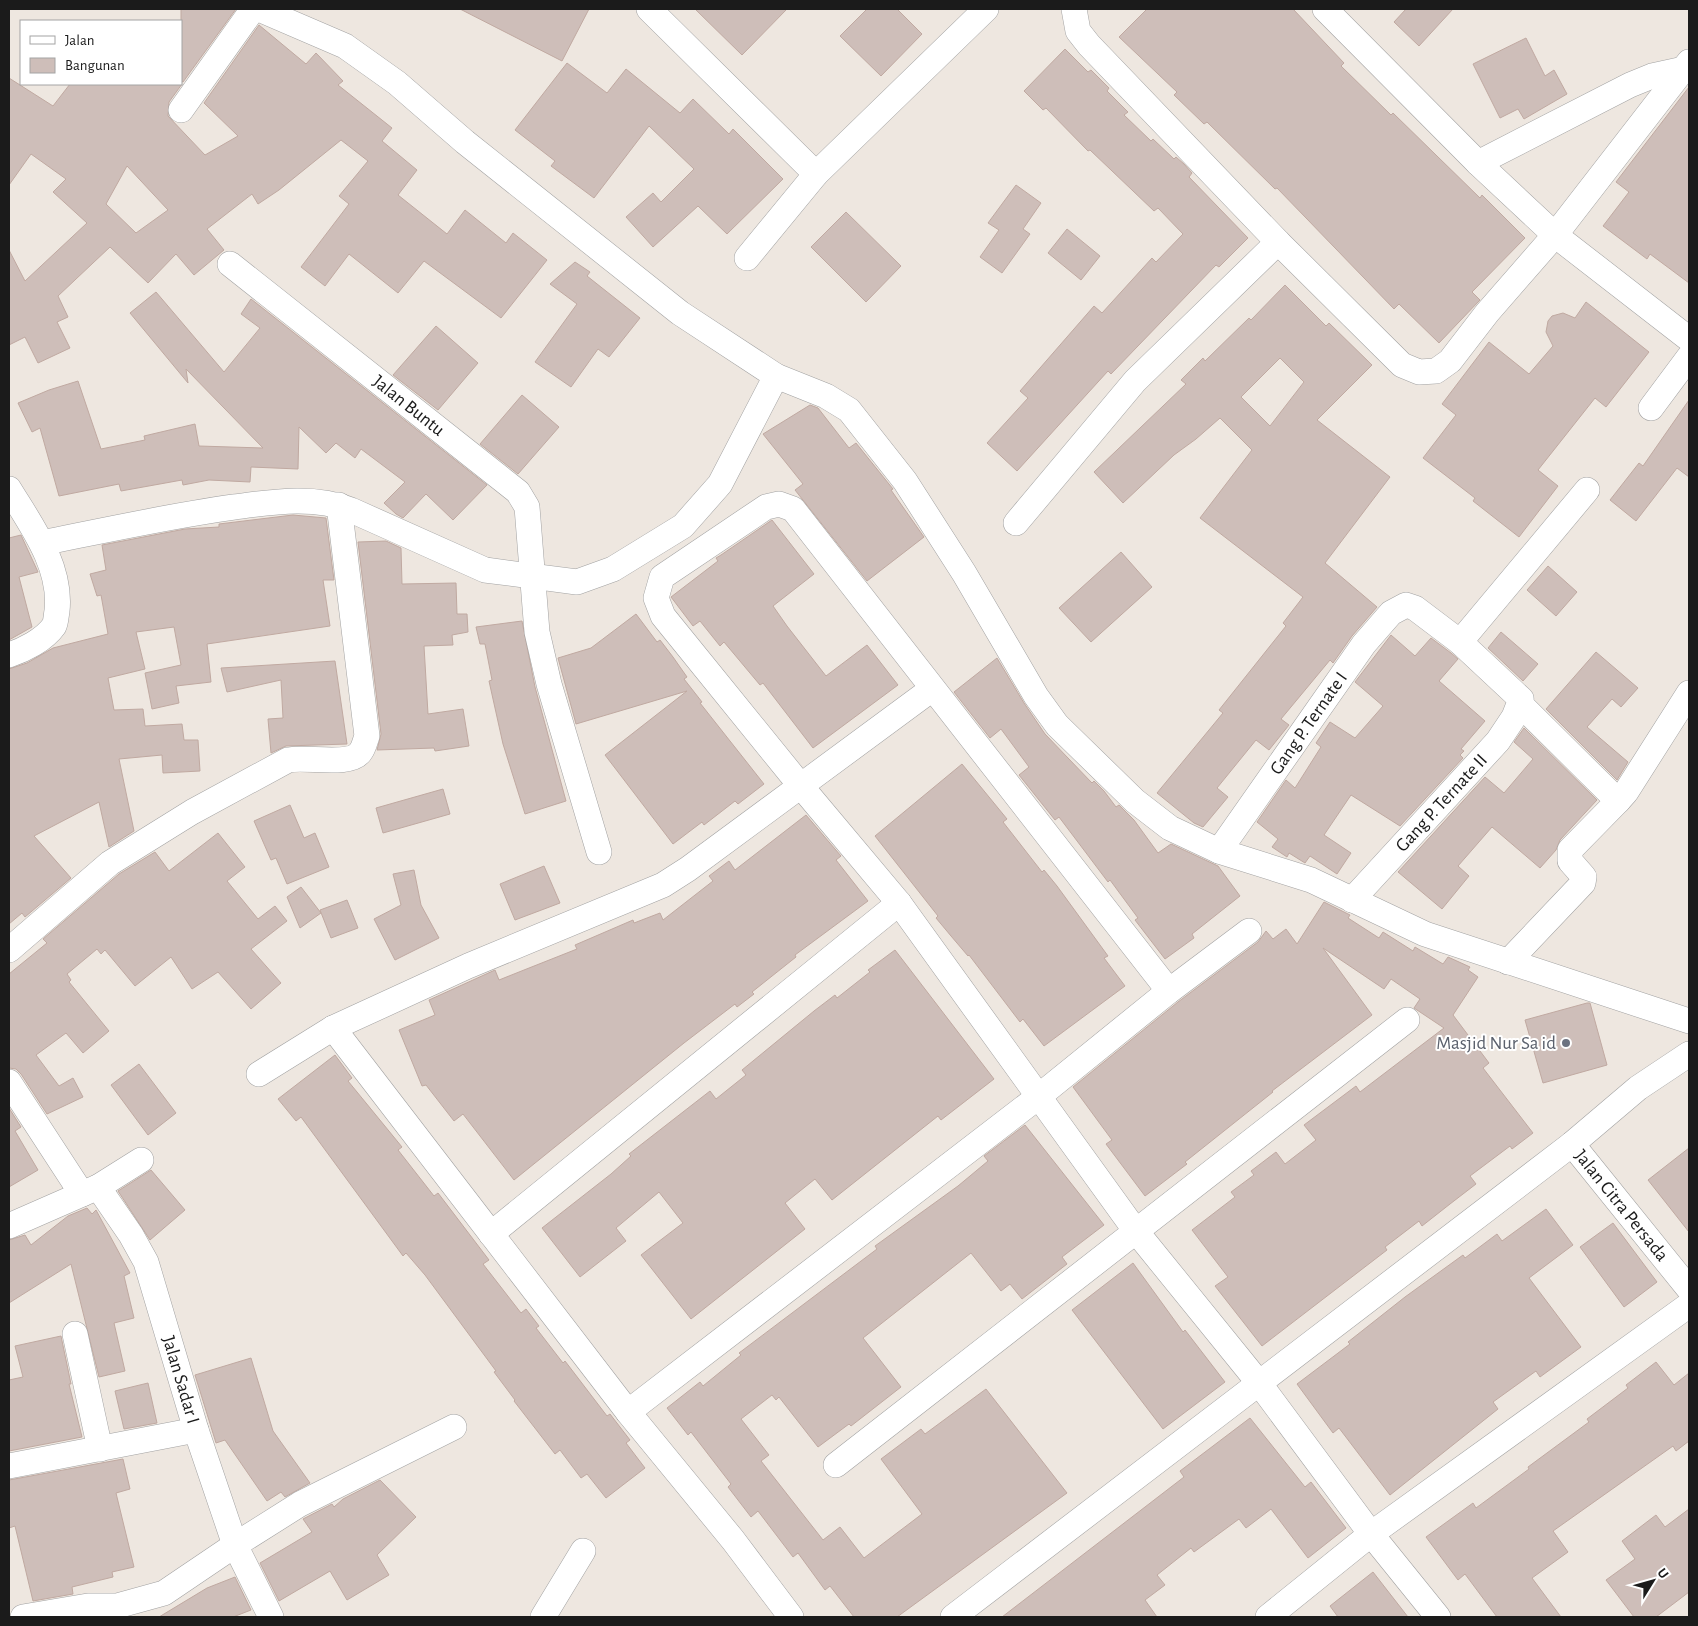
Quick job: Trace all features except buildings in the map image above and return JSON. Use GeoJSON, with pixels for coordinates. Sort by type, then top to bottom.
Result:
{"type":"FeatureCollection","features":[{"type":"Feature","properties":{"kind":"street"},"geometry":{"type":"LineString","coordinates":[[181,110],[253,9]]}},
{"type":"Feature","properties":{"kind":"street"},"geometry":{"type":"LineString","coordinates":[[259,9],[345,46],[397,83],[465,142],[680,313],[776,376],[826,396],[849,410],[905,481],[964,573],[1036,696],[1057,725],[1134,801],[1170,828],[1219,851],[1311,880],[1425,934],[1689,1020]]}},
{"type":"Feature","properties":{"kind":"street"},"geometry":{"type":"LineString","coordinates":[[649,9],[816,174]]}},
{"type":"Feature","properties":{"kind":"street"},"geometry":{"type":"LineString","coordinates":[[747,258],[816,174],[986,9]]}},
{"type":"Feature","properties":{"kind":"street"},"geometry":{"type":"LineString","coordinates":[[1074,9],[1078,32],[1088,45],[1278,242],[1402,365],[1419,372],[1436,371],[1450,361],[1487,313],[1555,234],[1687,65]]}},
{"type":"Feature","properties":{"kind":"street"},"geometry":{"type":"LineString","coordinates":[[1325,9],[1478,163],[1555,234],[1689,339]]}},
{"type":"Feature","properties":{"kind":"street"},"geometry":{"type":"LineString","coordinates":[[1478,163],[1630,85],[1687,65]]}},
{"type":"Feature","properties":{"kind":"street"},"geometry":{"type":"LineString","coordinates":[[1016,523],[1135,381],[1278,242]]}},
{"type":"Feature","properties":{"kind":"street","name":"Jalan Buntu"},"geometry":{"type":"LineString","coordinates":[[230,264],[518,492],[527,507],[538,632],[550,684],[599,852]]}},
{"type":"Feature","properties":{"kind":"street"},"geometry":{"type":"LineString","coordinates":[[1651,408],[1689,357]]}},
{"type":"Feature","properties":{"kind":"street"},"geometry":{"type":"LineString","coordinates":[[42,543],[199,512],[272,502],[315,501],[339,505],[485,570],[577,582],[613,569],[683,526],[720,484],[776,376]]}},
{"type":"Feature","properties":{"kind":"street"},"geometry":{"type":"LineString","coordinates":[[9,489],[42,543],[53,574],[58,599],[55,625],[42,638],[9,654]]}},
{"type":"Feature","properties":{"kind":"street"},"geometry":{"type":"LineString","coordinates":[[1587,490],[1460,642],[1618,801]]}},
{"type":"Feature","properties":{"kind":"street"},"geometry":{"type":"LineString","coordinates":[[1169,991],[793,509],[779,504],[766,507],[662,577],[656,598],[663,616],[800,785],[899,903],[1135,1230],[1260,1383],[1370,1534],[1438,1617]]}},
{"type":"Feature","properties":{"kind":"street"},"geometry":{"type":"LineString","coordinates":[[9,950],[110,863],[192,812],[288,760],[298,758],[350,760],[361,752],[367,736],[339,505]]}},
{"type":"Feature","properties":{"kind":"street","name":"Gang P. Ternate I"},"geometry":{"type":"LineString","coordinates":[[1219,851],[1364,644],[1391,614],[1406,605],[1415,608],[1460,642]]}},
{"type":"Feature","properties":{"kind":"street"},"geometry":{"type":"LineString","coordinates":[[259,1074],[333,1028],[468,966],[663,885],[688,869],[932,688]]}},
{"type":"Feature","properties":{"kind":"street"},"geometry":{"type":"LineString","coordinates":[[1508,962],[1583,883],[1584,877],[1570,861],[1570,850],[1626,792],[1689,693]]}},
{"type":"Feature","properties":{"kind":"street","name":"Gang P. Ternate II"},"geometry":{"type":"LineString","coordinates":[[1352,900],[1498,741],[1520,701]]}},
{"type":"Feature","properties":{"kind":"street"},"geometry":{"type":"LineString","coordinates":[[491,1234],[899,903]]}},
{"type":"Feature","properties":{"kind":"street"},"geometry":{"type":"LineString","coordinates":[[628,1412],[1038,1097],[1169,991],[1249,931]]}},
{"type":"Feature","properties":{"kind":"street"},"geometry":{"type":"LineString","coordinates":[[836,1465],[1135,1230],[1407,1020]]}},
{"type":"Feature","properties":{"kind":"street"},"geometry":{"type":"LineString","coordinates":[[333,1028],[628,1412],[733,1540],[790,1617]]}},
{"type":"Feature","properties":{"kind":"street"},"geometry":{"type":"LineString","coordinates":[[1638,1088],[1661,1057],[1689,1036]]}},
{"type":"Feature","properties":{"kind":"street"},"geometry":{"type":"LineString","coordinates":[[953,1617],[1572,1144],[1638,1088],[1689,1054]]}},
{"type":"Feature","properties":{"kind":"street","name":"Jalan Sadar I"},"geometry":{"type":"LineString","coordinates":[[9,1082],[90,1190],[131,1235],[146,1262],[196,1430],[9,1466]]}},
{"type":"Feature","properties":{"kind":"street","name":"Jalan Citra Persada"},"geometry":{"type":"LineString","coordinates":[[1572,1144],[1689,1289]]}},
{"type":"Feature","properties":{"kind":"street"},"geometry":{"type":"LineString","coordinates":[[9,1226],[90,1190],[141,1160]]}},
{"type":"Feature","properties":{"kind":"street"},"geometry":{"type":"LineString","coordinates":[[1268,1617],[1370,1534],[1689,1305]]}},
{"type":"Feature","properties":{"kind":"street"},"geometry":{"type":"LineString","coordinates":[[75,1334],[100,1449]]}},
{"type":"Feature","properties":{"kind":"street"},"geometry":{"type":"LineString","coordinates":[[23,1617],[90,1611],[117,1606],[164,1592],[234,1544],[300,1504],[454,1427]]}},
{"type":"Feature","properties":{"kind":"street"},"geometry":{"type":"LineString","coordinates":[[196,1430],[234,1544],[271,1617]]}},
{"type":"Feature","properties":{"kind":"street"},"geometry":{"type":"LineString","coordinates":[[543,1617],[583,1551]]}},
{"type":"Feature","properties":{"kind":"place","name":"Masjid Nur Sa id"},"geometry":{"type":"Point","coordinates":[1566,1043]}}]}
